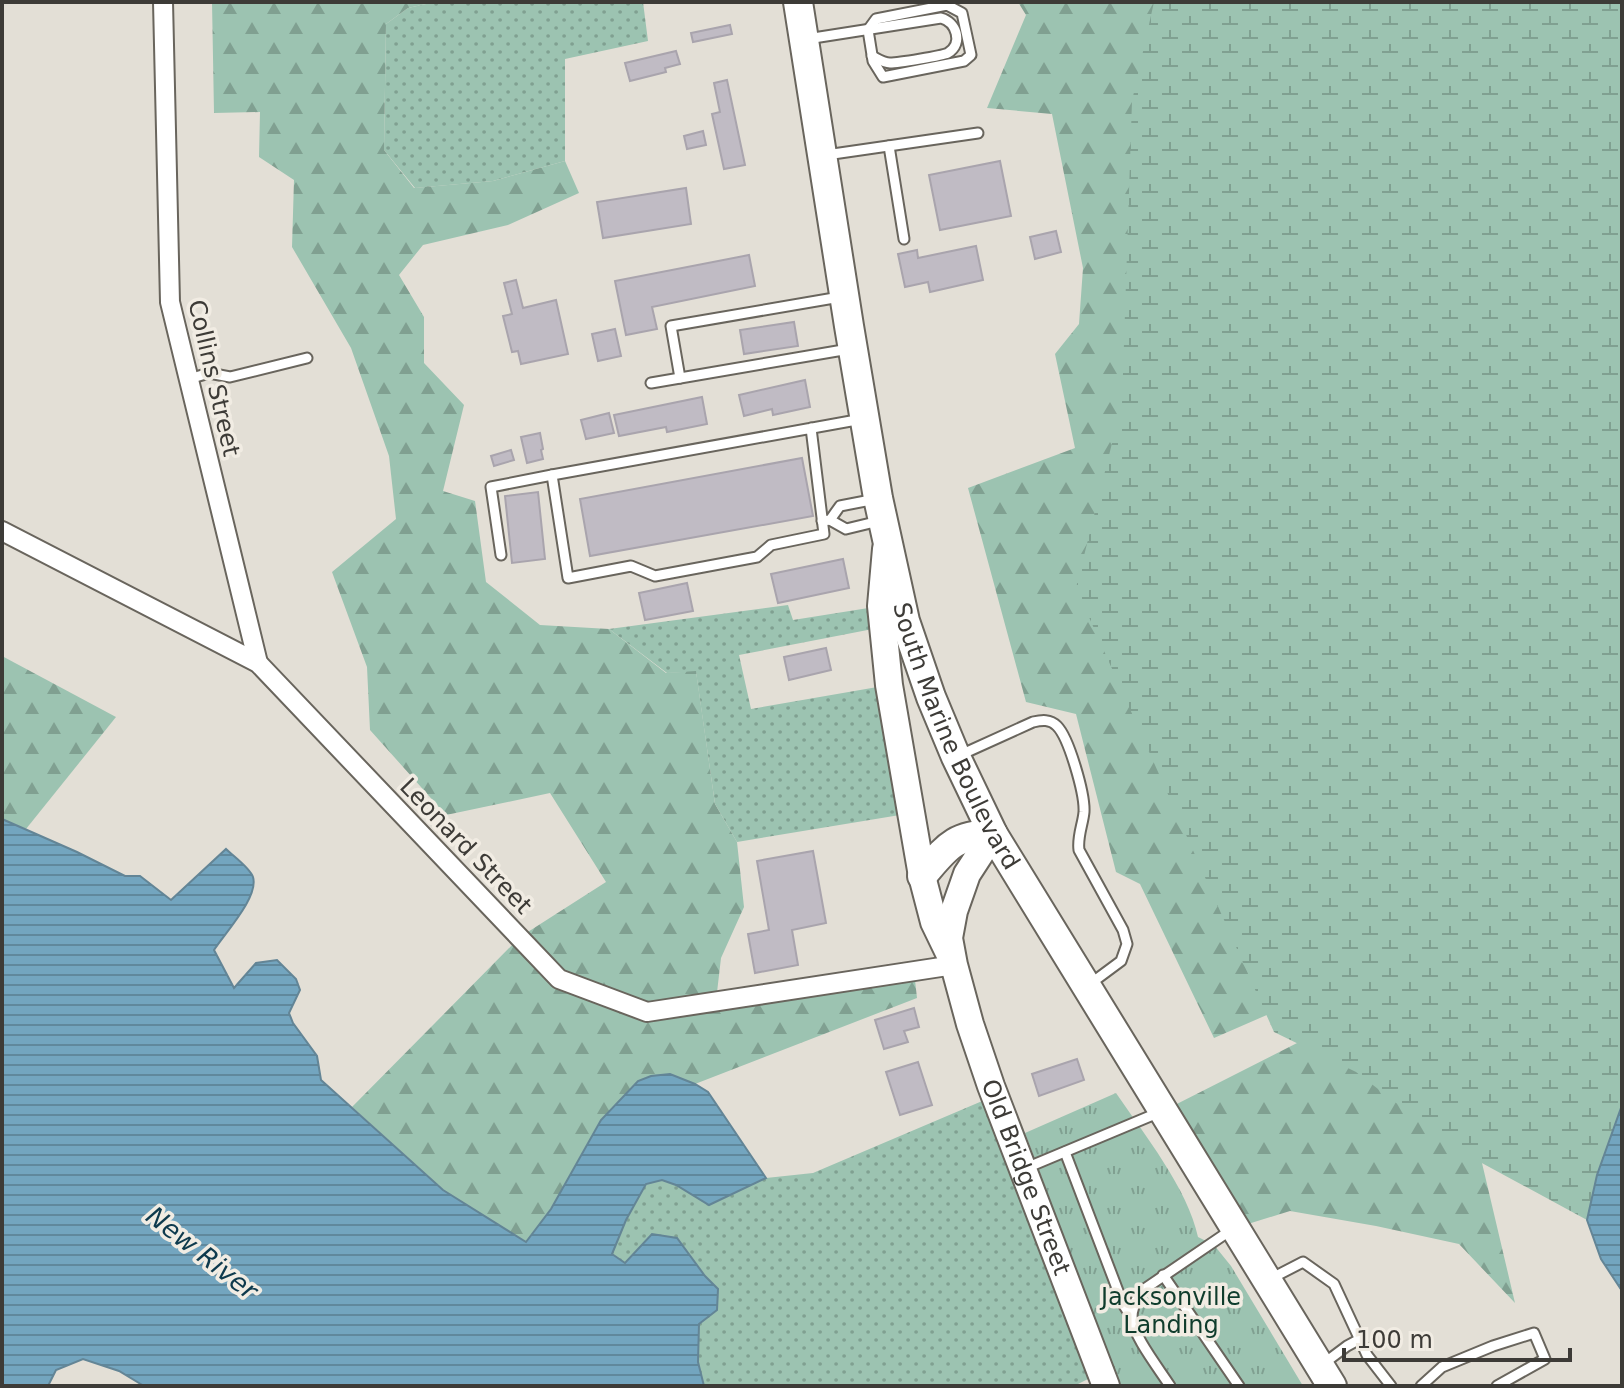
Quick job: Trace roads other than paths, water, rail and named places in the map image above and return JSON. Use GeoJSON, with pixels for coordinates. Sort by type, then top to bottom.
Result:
{"type":"FeatureCollection","features":[{"type":"Feature","properties":{"kind":"main road","name":"South Marine Boulevard"},"geometry":{"type":"LineString","coordinates":[[798,2],[844,296],[883,517],[905,621],[931,697],[993,834],[1326,1376]]}},
{"type":"Feature","properties":{"kind":"main road","name":"Old Bridge Street"},"geometry":{"type":"LineString","coordinates":[[883,517],[881,606],[889,685],[922,876],[934,922],[954,965]]}},
{"type":"Feature","properties":{"kind":"main road","name":"Old Bridge Street"},"geometry":{"type":"LineString","coordinates":[[993,834],[967,874],[954,911],[949,938],[954,965],[982,1061],[1106,1386]]}},
{"type":"Feature","properties":{"kind":"main road"},"geometry":{"type":"LineString","coordinates":[[922,876],[947,847],[970,835],[993,834]]}},
{"type":"Feature","properties":{"kind":"street","name":"Collins Street"},"geometry":{"type":"LineString","coordinates":[[163,2],[170,302],[258,663]]}},
{"type":"Feature","properties":{"kind":"street","name":"Leonard Street"},"geometry":{"type":"LineString","coordinates":[[2,531],[258,663],[559,979],[647,1012],[954,965]]}},
{"type":"Feature","properties":{"kind":"lane"},"geometry":{"type":"LineString","coordinates":[[898,2],[900,14]]}},
{"type":"Feature","properties":{"kind":"lane"},"geometry":{"type":"LineString","coordinates":[[947,5],[962,13],[971,55],[964,61],[883,77],[872,56],[868,30],[876,19],[900,14],[947,5]]}},
{"type":"Feature","properties":{"kind":"lane"},"geometry":{"type":"LineString","coordinates":[[804,40],[941,18],[949,20],[957,37],[956,45],[947,53],[887,64],[872,56]]}},
{"type":"Feature","properties":{"kind":"lane"},"geometry":{"type":"LineString","coordinates":[[822,156],[978,133]]}},
{"type":"Feature","properties":{"kind":"lane"},"geometry":{"type":"LineString","coordinates":[[889,146],[904,239]]}},
{"type":"Feature","properties":{"kind":"lane"},"geometry":{"type":"LineString","coordinates":[[680,378],[671,326],[844,296]]}},
{"type":"Feature","properties":{"kind":"lane"},"geometry":{"type":"LineString","coordinates":[[651,383],[853,349]]}},
{"type":"Feature","properties":{"kind":"lane"},"geometry":{"type":"LineString","coordinates":[[189,379],[209,373],[230,377],[307,358]]}},
{"type":"Feature","properties":{"kind":"lane"},"geometry":{"type":"LineString","coordinates":[[501,555],[491,487],[865,419]]}},
{"type":"Feature","properties":{"kind":"lane"},"geometry":{"type":"LineString","coordinates":[[552,475],[568,578],[631,566],[655,576],[757,557],[771,545],[824,534],[826,520],[811,428]]}},
{"type":"Feature","properties":{"kind":"lane"},"geometry":{"type":"LineString","coordinates":[[826,520],[840,506],[883,517]]}},
{"type":"Feature","properties":{"kind":"lane"},"geometry":{"type":"LineString","coordinates":[[826,520],[846,529],[883,517]]}},
{"type":"Feature","properties":{"kind":"lane"},"geometry":{"type":"LineString","coordinates":[[956,757],[1033,722],[1046,720],[1057,725],[1068,746],[1082,789],[1084,809],[1079,850],[1123,930],[1127,944],[1121,961],[1087,986]]}},
{"type":"Feature","properties":{"kind":"lane"},"geometry":{"type":"LineString","coordinates":[[1023,1170],[1163,1111]]}},
{"type":"Feature","properties":{"kind":"lane"},"geometry":{"type":"LineString","coordinates":[[1065,1152],[1123,1304],[1135,1330],[1170,1386]]}},
{"type":"Feature","properties":{"kind":"lane"},"geometry":{"type":"LineString","coordinates":[[1132,1318],[1140,1292],[1235,1228]]}},
{"type":"Feature","properties":{"kind":"lane"},"geometry":{"type":"LineString","coordinates":[[1267,1281],[1303,1262],[1334,1284],[1367,1355],[1391,1386]]}},
{"type":"Feature","properties":{"kind":"lane"},"geometry":{"type":"LineString","coordinates":[[1163,1275],[1239,1386]]}},
{"type":"Feature","properties":{"kind":"lane"},"geometry":{"type":"LineString","coordinates":[[1421,1386],[1442,1367],[1534,1333],[1545,1359],[1497,1386]]}},
{"type":"Feature","properties":{"kind":"lane"},"geometry":{"type":"LineString","coordinates":[[1326,1376],[1360,1339]]}},
{"type":"Feature","properties":{"kind":"water","name":"New River"},"geometry":{"type":"Polygon","coordinates":[[[2,819],[125,876],[140,876],[171,900],[226,849],[253,877],[246,904],[214,950],[234,988],[256,963],[277,960],[296,979],[300,990],[289,1013],[317,1056],[321,1080],[443,1190],[526,1242],[551,1209],[601,1120],[638,1081],[670,1074],[708,1092],[766,1178],[709,1205],[662,1180],[646,1184],[612,1254],[625,1263],[652,1234],[677,1238],[718,1289],[717,1310],[699,1324],[698,1362],[704,1386],[144,1386],[119,1371],[83,1359],[56,1370],[48,1386],[2,1386],[2,819]]]}},
{"type":"Feature","properties":{"kind":"water"},"geometry":{"type":"Polygon","coordinates":[[[1622,1105],[1622,1291],[1601,1259],[1587,1220],[1597,1175],[1622,1105]]]}},
{"type":"Feature","properties":{"kind":"park label","name":"Jacksonville Landing"},"geometry":{"type":"Point","coordinates":[1171,1311]}}]}
